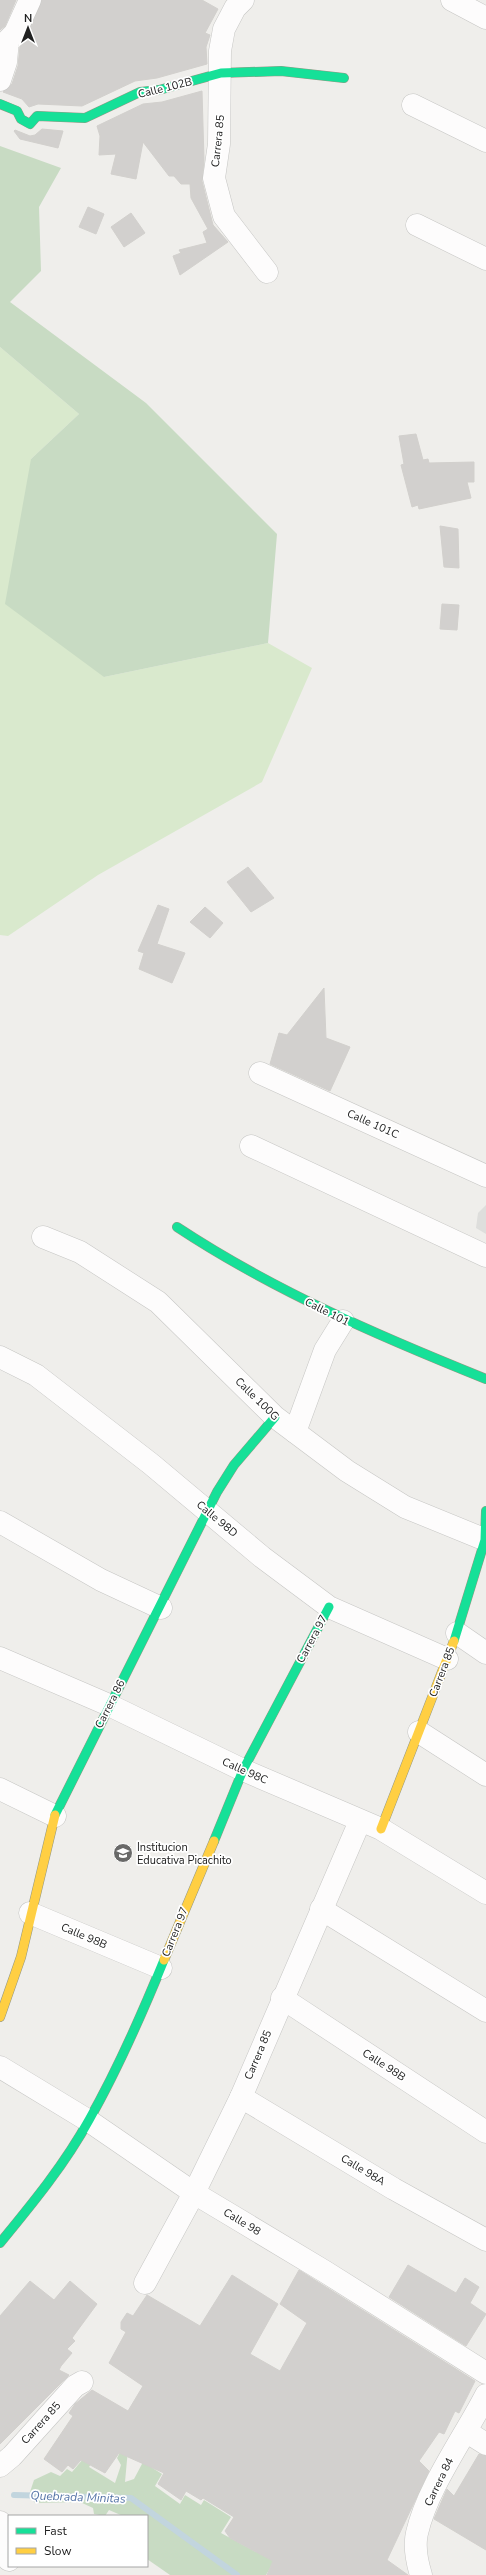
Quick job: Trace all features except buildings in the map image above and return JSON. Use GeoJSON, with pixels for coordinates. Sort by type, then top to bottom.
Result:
{"type":"FeatureCollection","features":[{"type":"Feature","properties":{"kind":"street"},"geometry":{"type":"LineString","coordinates":[[0,80],[6,62],[8,40],[15,34],[30,0]]}},
{"type":"Feature","properties":{"kind":"street","name":"Carrera 85"},"geometry":{"type":"LineString","coordinates":[[243,0],[235,8],[224,29],[220,51],[221,73],[219,144],[214,178],[224,216],[267,272]]}},
{"type":"Feature","properties":{"kind":"street"},"geometry":{"type":"LineString","coordinates":[[452,0],[486,18]]}},
{"type":"Feature","properties":{"kind":"street","name":"Calle 102B"},"geometry":{"type":"LineString","coordinates":[[0,104],[17,111],[21,119],[30,124],[37,116],[70,119],[85,118],[140,92],[159,90],[221,73],[281,72],[344,78]]}},
{"type":"Feature","properties":{"kind":"street"},"geometry":{"type":"LineString","coordinates":[[413,105],[486,141]]}},
{"type":"Feature","properties":{"kind":"street"},"geometry":{"type":"LineString","coordinates":[[417,225],[486,259]]}},
{"type":"Feature","properties":{"kind":"street","name":"Calle 101C"},"geometry":{"type":"LineString","coordinates":[[260,1073],[486,1176]]}},
{"type":"Feature","properties":{"kind":"street"},"geometry":{"type":"LineString","coordinates":[[251,1146],[486,1256]]}},
{"type":"Feature","properties":{"kind":"street","name":"Calle 101"},"geometry":{"type":"LineString","coordinates":[[177,1227],[219,1256],[343,1321],[486,1379]]}},
{"type":"Feature","properties":{"kind":"street","name":"Calle 100G"},"geometry":{"type":"LineString","coordinates":[[43,1237],[80,1252],[158,1302],[275,1417],[347,1471],[406,1507],[485,1540]]}},
{"type":"Feature","properties":{"kind":"street"},"geometry":{"type":"LineString","coordinates":[[295,1432],[326,1350],[343,1321]]}},
{"type":"Feature","properties":{"kind":"street","name":"Calle 98D"},"geometry":{"type":"LineString","coordinates":[[0,1357],[36,1375],[207,1511],[262,1557],[328,1607],[446,1658]]}},
{"type":"Feature","properties":{"kind":"street","name":"Carrera 86"},"geometry":{"type":"LineString","coordinates":[[0,2017],[21,1957],[30,1913],[56,1816],[109,1705],[161,1608],[207,1511],[234,1465],[275,1417]]}},
{"type":"Feature","properties":{"kind":"street","name":"Carrera 85"},"geometry":{"type":"LineString","coordinates":[[381,1829],[446,1658],[457,1633],[485,1540],[486,1511]]}},
{"type":"Feature","properties":{"kind":"street"},"geometry":{"type":"LineString","coordinates":[[0,1522],[101,1580],[161,1608]]}},
{"type":"Feature","properties":{"kind":"street","name":"Carrera 97"},"geometry":{"type":"LineString","coordinates":[[0,2243],[37,2198],[89,2121],[141,2016],[243,1770],[328,1607]]}},
{"type":"Feature","properties":{"kind":"street"},"geometry":{"type":"LineString","coordinates":[[457,1633],[486,1653]]}},
{"type":"Feature","properties":{"kind":"street","name":"Calle 98C"},"geometry":{"type":"LineString","coordinates":[[0,1658],[109,1705],[243,1770],[381,1829],[486,1893]]}},
{"type":"Feature","properties":{"kind":"street"},"geometry":{"type":"LineString","coordinates":[[419,1732],[486,1775]]}},
{"type":"Feature","properties":{"kind":"street"},"geometry":{"type":"LineString","coordinates":[[0,1789],[56,1816]]}},
{"type":"Feature","properties":{"kind":"street","name":"Carrera 85"},"geometry":{"type":"LineString","coordinates":[[145,2283],[194,2193],[241,2097],[282,1998],[360,1821]]}},
{"type":"Feature","properties":{"kind":"street"},"geometry":{"type":"LineString","coordinates":[[321,1909],[486,2011]]}},
{"type":"Feature","properties":{"kind":"street","name":"Calle 98B"},"geometry":{"type":"LineString","coordinates":[[30,1913],[161,1968]]}},
{"type":"Feature","properties":{"kind":"street","name":"Calle 98B"},"geometry":{"type":"LineString","coordinates":[[282,1998],[486,2132]]}},
{"type":"Feature","properties":{"kind":"street","name":"Calle 98"},"geometry":{"type":"LineString","coordinates":[[0,2067],[89,2121],[194,2193],[331,2275],[486,2373]]}},
{"type":"Feature","properties":{"kind":"street","name":"Calle 98A"},"geometry":{"type":"LineString","coordinates":[[241,2097],[394,2189],[486,2240]]}},
{"type":"Feature","properties":{"kind":"street","name":"Carrera 85"},"geometry":{"type":"LineString","coordinates":[[0,2466],[12,2456],[75,2386],[82,2382]]}},
{"type":"Feature","properties":{"kind":"street","name":"Carrera 84"},"geometry":{"type":"LineString","coordinates":[[421,2575],[416,2549],[417,2533],[445,2467],[467,2432],[486,2395]]}},
{"type":"Feature","properties":{"kind":"street"},"geometry":{"type":"LineString","coordinates":[[467,2432],[486,2444]]}},
{"type":"Feature","properties":{"kind":"street"},"geometry":{"type":"LineString","coordinates":[[0,2522],[8,2556]]}},
{"type":"Feature","properties":{"kind":"shaded area"},"geometry":{"type":"Polygon","coordinates":[[[486,1205],[486,1234],[476,1228],[478,1213],[486,1205]]]}},
{"type":"Feature","properties":{"kind":"green space"},"geometry":{"type":"Polygon","coordinates":[[[0,146],[61,168],[39,207],[41,271],[10,302],[146,403],[277,534],[268,643],[104,677],[5,604],[31,459],[79,414],[0,347],[0,146]]]}},
{"type":"Feature","properties":{"kind":"green space"},"geometry":{"type":"Polygon","coordinates":[[[0,347],[79,414],[31,459],[104,677],[268,643],[312,668],[262,782],[98,875],[8,936],[0,935],[0,347]]]}},
{"type":"Feature","properties":{"kind":"green space"},"geometry":{"type":"Polygon","coordinates":[[[124,2445],[128,2449],[125,2482],[134,2479],[143,2462],[162,2474],[155,2486],[180,2504],[185,2495],[201,2505],[204,2500],[231,2517],[221,2533],[256,2552],[265,2538],[278,2555],[266,2575],[170,2575],[148,2560],[148,2515],[121,2515],[109,2510],[106,2515],[100,2515],[94,2514],[93,2508],[80,2502],[35,2503],[29,2495],[34,2480],[51,2472],[60,2476],[67,2469],[72,2472],[89,2452],[96,2456],[89,2467],[115,2483],[121,2465],[117,2458],[124,2445]]]}},
{"type":"Feature","properties":{"kind":"waterway","name":"Quebrada Minitas"},"geometry":{"type":"LineString","coordinates":[[14,2495],[131,2498],[237,2575]]}},
{"type":"Feature","properties":{"kind":"traffic: fast"},"geometry":{"type":"LineString","coordinates":[[0,104],[17,111],[21,119],[30,124],[37,116],[85,118],[140,92],[159,90],[221,73],[281,71],[344,78]]}},
{"type":"Feature","properties":{"kind":"traffic: fast"},"geometry":{"type":"LineString","coordinates":[[177,1227],[251,1272],[289,1292],[367,1329],[486,1379]]}},
{"type":"Feature","properties":{"kind":"traffic: fast"},"geometry":{"type":"LineString","coordinates":[[55,1815],[217,1492],[234,1465],[275,1417]]}},
{"type":"Feature","properties":{"kind":"traffic: fast"},"geometry":{"type":"LineString","coordinates":[[454,1641],[485,1540],[486,1511]]}},
{"type":"Feature","properties":{"kind":"traffic: fast"},"geometry":{"type":"LineString","coordinates":[[214,1841],[243,1770],[329,1607]]}},
{"type":"Feature","properties":{"kind":"traffic: fast"},"geometry":{"type":"LineString","coordinates":[[0,2243],[48,2183],[80,2136],[120,2061],[164,1960]]}},
{"type":"Feature","properties":{"kind":"traffic: slow"},"geometry":{"type":"LineString","coordinates":[[381,1829],[454,1641]]}},
{"type":"Feature","properties":{"kind":"traffic: slow"},"geometry":{"type":"LineString","coordinates":[[0,2017],[21,1957],[55,1815]]}},
{"type":"Feature","properties":{"kind":"traffic: slow"},"geometry":{"type":"LineString","coordinates":[[164,1960],[214,1841]]}},
{"type":"Feature","properties":{"kind":"place","name":"Institucion Educativa Picachito"},"geometry":{"type":"Point","coordinates":[123,1853]}}]}
